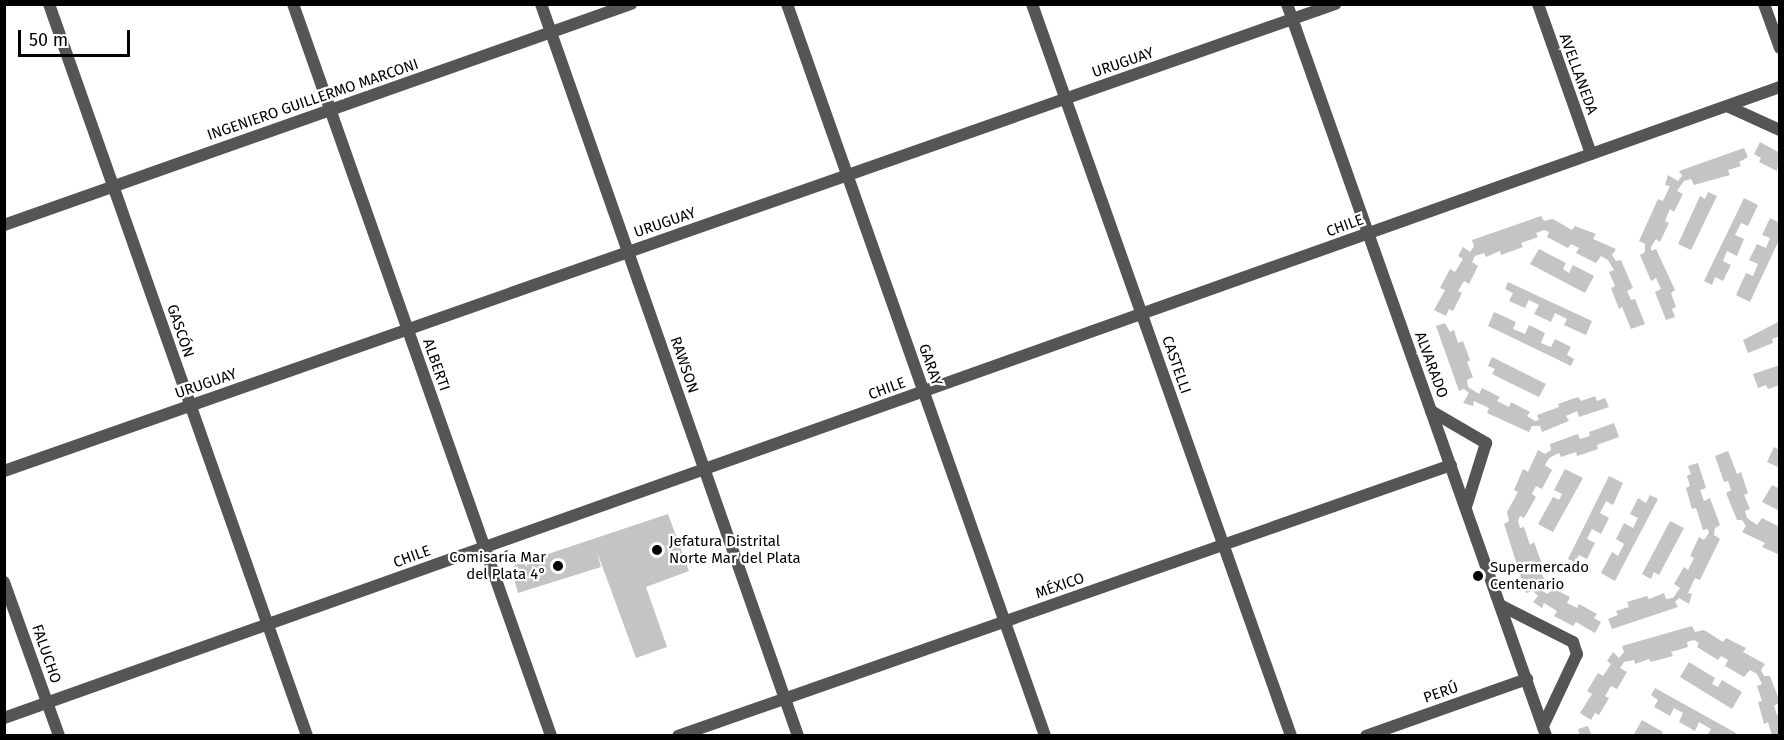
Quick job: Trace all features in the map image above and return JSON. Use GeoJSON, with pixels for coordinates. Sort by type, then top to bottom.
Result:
{"type":"FeatureCollection","features":[{"type":"Feature","properties":{"kind":"street","name":"GASCÓN"},"geometry":{"type":"LineString","coordinates":[[49,4],[307,735]]}},
{"type":"Feature","properties":{"kind":"street","name":"ALBERTI"},"geometry":{"type":"LineString","coordinates":[[293,4],[551,735]]}},
{"type":"Feature","properties":{"kind":"street","name":"RAWSON"},"geometry":{"type":"LineString","coordinates":[[541,4],[798,735]]}},
{"type":"Feature","properties":{"kind":"street","name":"INGENIERO GUILLERMO MARCONI"},"geometry":{"type":"LineString","coordinates":[[4,225],[631,4]]}},
{"type":"Feature","properties":{"kind":"street","name":"GARAY"},"geometry":{"type":"LineString","coordinates":[[787,4],[1045,735]]}},
{"type":"Feature","properties":{"kind":"street","name":"CASTELLI"},"geometry":{"type":"LineString","coordinates":[[1032,4],[1291,735]]}},
{"type":"Feature","properties":{"kind":"street","name":"ALVARADO"},"geometry":{"type":"LineString","coordinates":[[1287,4],[1545,731]]}},
{"type":"Feature","properties":{"kind":"street","name":"URUGUAY"},"geometry":{"type":"LineString","coordinates":[[4,471],[1335,4]]}},
{"type":"Feature","properties":{"kind":"street","name":"AVELLANEDA"},"geometry":{"type":"LineString","coordinates":[[1538,4],[1591,154]]}},
{"type":"Feature","properties":{"kind":"street"},"geometry":{"type":"LineString","coordinates":[[1764,4],[1779,48]]}},
{"type":"Feature","properties":{"kind":"street","name":"CHILE"},"geometry":{"type":"LineString","coordinates":[[4,718],[1779,87]]}},
{"type":"Feature","properties":{"kind":"street"},"geometry":{"type":"LineString","coordinates":[[1727,106],[1779,130]]}},
{"type":"Feature","properties":{"kind":"street"},"geometry":{"type":"LineString","coordinates":[[1431,411],[1486,443],[1466,507]]}},
{"type":"Feature","properties":{"kind":"street","name":"MÉXICO"},"geometry":{"type":"LineString","coordinates":[[678,735],[1451,465]]}},
{"type":"Feature","properties":{"kind":"street","name":"FALUCHO"},"geometry":{"type":"LineString","coordinates":[[4,582],[59,735]]}},
{"type":"Feature","properties":{"kind":"street"},"geometry":{"type":"LineString","coordinates":[[1500,605],[1573,642],[1577,654],[1545,731]]}},
{"type":"Feature","properties":{"kind":"street","name":"PERÚ"},"geometry":{"type":"LineString","coordinates":[[1366,735],[1527,679]]}},
{"type":"Feature","properties":{"kind":"building"},"geometry":{"type":"Polygon","coordinates":[[[1760,142],[1780,153],[1777,171],[1759,162],[1761,158],[1754,154],[1760,142]]]}},
{"type":"Feature","properties":{"kind":"building"},"geometry":{"type":"Polygon","coordinates":[[[1744,148],[1748,157],[1739,162],[1741,166],[1728,170],[1730,175],[1694,185],[1691,179],[1684,181],[1677,191],[1683,194],[1674,212],[1670,209],[1665,221],[1669,223],[1660,242],[1656,239],[1651,247],[1651,251],[1656,249],[1675,290],[1671,293],[1676,307],[1672,309],[1675,317],[1666,320],[1655,292],[1661,289],[1656,278],[1651,281],[1640,255],[1645,252],[1645,244],[1639,241],[1658,199],[1663,201],[1670,186],[1665,185],[1668,175],[1678,181],[1682,176],[1679,171],[1744,148]]]}},
{"type":"Feature","properties":{"kind":"building"},"geometry":{"type":"Polygon","coordinates":[[[1708,192],[1717,196],[1691,250],[1678,244],[1700,196],[1705,199],[1708,192]]]}},
{"type":"Feature","properties":{"kind":"building"},"geometry":{"type":"Polygon","coordinates":[[[1744,198],[1758,205],[1748,226],[1741,223],[1735,235],[1744,239],[1737,256],[1727,251],[1723,261],[1731,265],[1723,281],[1715,277],[1712,285],[1704,281],[1744,198]]]}},
{"type":"Feature","properties":{"kind":"building"},"geometry":{"type":"Polygon","coordinates":[[[1541,216],[1544,221],[1553,219],[1572,230],[1575,226],[1596,234],[1593,239],[1616,249],[1612,255],[1616,261],[1621,260],[1633,288],[1627,291],[1631,300],[1635,299],[1645,324],[1631,329],[1622,307],[1619,309],[1611,288],[1615,286],[1609,272],[1614,270],[1608,260],[1601,256],[1596,263],[1576,253],[1579,248],[1571,244],[1568,248],[1547,237],[1549,232],[1544,230],[1536,233],[1538,237],[1521,243],[1523,247],[1501,255],[1500,251],[1486,257],[1484,253],[1475,256],[1472,262],[1478,266],[1469,284],[1464,281],[1458,291],[1462,293],[1453,311],[1449,309],[1446,316],[1434,310],[1445,290],[1440,288],[1450,269],[1455,272],[1463,259],[1458,256],[1463,247],[1470,252],[1474,246],[1472,240],[1541,216]]]}},
{"type":"Feature","properties":{"kind":"building"},"geometry":{"type":"Polygon","coordinates":[[[1770,218],[1778,222],[1780,218],[1780,238],[1750,302],[1736,295],[1746,273],[1753,276],[1758,264],[1749,260],[1757,244],[1766,248],[1770,238],[1762,235],[1770,218]]]}},
{"type":"Feature","properties":{"kind":"building"},"geometry":{"type":"Polygon","coordinates":[[[1539,249],[1566,263],[1563,269],[1569,273],[1573,265],[1594,276],[1585,293],[1530,264],[1539,249]]]}},
{"type":"Feature","properties":{"kind":"building"},"geometry":{"type":"Polygon","coordinates":[[[1508,282],[1592,321],[1586,335],[1564,325],[1567,319],[1555,313],[1551,322],[1534,314],[1539,305],[1529,300],[1525,308],[1509,301],[1513,293],[1505,289],[1508,282]]]}},
{"type":"Feature","properties":{"kind":"building"},"geometry":{"type":"Polygon","coordinates":[[[1494,312],[1516,322],[1513,329],[1525,334],[1529,325],[1545,333],[1541,343],[1551,347],[1555,339],[1571,347],[1567,355],[1574,359],[1571,366],[1488,326],[1494,312]]]}},
{"type":"Feature","properties":{"kind":"building"},"geometry":{"type":"Polygon","coordinates":[[[1780,321],[1780,336],[1772,339],[1773,343],[1748,353],[1743,340],[1780,321]]]}},
{"type":"Feature","properties":{"kind":"building"},"geometry":{"type":"Polygon","coordinates":[[[1445,323],[1450,332],[1454,330],[1458,343],[1463,341],[1473,377],[1467,380],[1468,387],[1479,394],[1482,388],[1500,397],[1497,401],[1509,407],[1511,402],[1530,412],[1527,416],[1535,421],[1539,420],[1537,415],[1578,397],[1581,401],[1595,396],[1597,401],[1605,398],[1609,407],[1579,417],[1577,411],[1566,416],[1569,421],[1542,432],[1540,426],[1532,426],[1529,432],[1487,413],[1489,408],[1474,401],[1473,406],[1463,403],[1469,393],[1464,389],[1459,391],[1436,326],[1445,323]]]}},
{"type":"Feature","properties":{"kind":"building"},"geometry":{"type":"Polygon","coordinates":[[[1492,357],[1546,384],[1539,397],[1492,374],[1495,369],[1488,366],[1492,357]]]}},
{"type":"Feature","properties":{"kind":"building"},"geometry":{"type":"Polygon","coordinates":[[[1780,365],[1780,385],[1768,389],[1766,385],[1758,388],[1753,374],[1780,365]]]}},
{"type":"Feature","properties":{"kind":"building"},"geometry":{"type":"Polygon","coordinates":[[[1614,423],[1619,437],[1597,445],[1598,449],[1577,456],[1576,452],[1561,457],[1559,453],[1549,458],[1545,465],[1552,470],[1542,489],[1536,486],[1532,494],[1536,497],[1524,518],[1520,516],[1518,521],[1520,528],[1524,527],[1530,545],[1534,542],[1542,564],[1538,566],[1544,579],[1539,581],[1542,591],[1548,594],[1552,588],[1570,597],[1567,603],[1577,608],[1579,604],[1597,614],[1594,618],[1601,622],[1595,633],[1576,622],[1573,626],[1554,616],[1557,611],[1544,603],[1542,608],[1533,602],[1538,596],[1533,591],[1526,593],[1504,524],[1509,521],[1507,512],[1518,492],[1514,490],[1523,469],[1528,472],[1538,450],[1545,454],[1551,450],[1550,444],[1578,434],[1580,439],[1590,436],[1589,432],[1614,423]]]}},
{"type":"Feature","properties":{"kind":"building"},"geometry":{"type":"Polygon","coordinates":[[[1774,447],[1780,450],[1780,468],[1767,462],[1774,447]]]}},
{"type":"Feature","properties":{"kind":"building"},"geometry":{"type":"Polygon","coordinates":[[[1728,451],[1737,474],[1741,472],[1748,493],[1744,495],[1750,509],[1745,511],[1747,518],[1757,525],[1762,518],[1780,527],[1780,555],[1762,547],[1765,543],[1742,532],[1746,526],[1742,520],[1737,520],[1726,493],[1731,490],[1728,481],[1724,482],[1715,456],[1728,451]]]}},
{"type":"Feature","properties":{"kind":"building"},"geometry":{"type":"Polygon","coordinates":[[[1698,463],[1706,488],[1700,490],[1704,501],[1710,498],[1720,525],[1715,528],[1714,535],[1720,539],[1700,580],[1695,578],[1688,593],[1692,594],[1689,604],[1679,598],[1675,602],[1678,607],[1612,629],[1608,619],[1618,615],[1616,611],[1629,607],[1627,602],[1647,596],[1649,599],[1664,593],[1666,599],[1673,598],[1680,588],[1674,584],[1684,567],[1688,570],[1694,558],[1690,556],[1699,537],[1704,540],[1709,533],[1708,529],[1703,530],[1696,508],[1692,509],[1686,488],[1690,486],[1687,476],[1691,474],[1688,466],[1698,463]]]}},
{"type":"Feature","properties":{"kind":"building"},"geometry":{"type":"Polygon","coordinates":[[[1565,469],[1583,478],[1553,532],[1538,524],[1553,497],[1559,500],[1562,494],[1554,490],[1565,469]]]}},
{"type":"Feature","properties":{"kind":"building"},"geometry":{"type":"Polygon","coordinates":[[[1609,476],[1623,483],[1613,505],[1606,501],[1600,513],[1609,518],[1601,534],[1592,529],[1587,539],[1595,543],[1587,559],[1579,555],[1575,562],[1568,559],[1609,476]]]}},
{"type":"Feature","properties":{"kind":"building"},"geometry":{"type":"Polygon","coordinates":[[[1772,485],[1780,489],[1780,511],[1762,502],[1772,485]]]}},
{"type":"Feature","properties":{"kind":"building"},"geometry":{"type":"Polygon","coordinates":[[[1650,495],[1658,499],[1615,581],[1601,573],[1612,552],[1618,556],[1624,544],[1616,539],[1624,523],[1633,528],[1638,518],[1630,514],[1638,498],[1646,503],[1650,495]]]}},
{"type":"Feature","properties":{"kind":"building"},"geometry":{"type":"Polygon","coordinates":[[[668,514],[689,571],[646,587],[667,647],[636,658],[597,552],[601,567],[518,593],[512,572],[515,565],[668,514]]]}},
{"type":"Feature","properties":{"kind":"building"},"geometry":{"type":"Polygon","coordinates":[[[1670,521],[1684,528],[1659,575],[1654,572],[1651,579],[1642,574],[1670,521]]]}},
{"type":"Feature","properties":{"kind":"building"},"geometry":{"type":"Polygon","coordinates":[[[1692,626],[1695,632],[1704,630],[1723,642],[1726,638],[1746,648],[1743,652],[1765,664],[1761,670],[1764,676],[1770,676],[1780,702],[1774,706],[1777,715],[1780,715],[1780,736],[1772,736],[1768,722],[1764,724],[1758,702],[1762,701],[1757,686],[1762,684],[1757,674],[1750,670],[1744,677],[1725,666],[1728,660],[1721,656],[1718,660],[1697,647],[1699,643],[1694,640],[1687,642],[1688,647],[1671,652],[1673,656],[1651,662],[1649,659],[1635,664],[1634,660],[1624,662],[1620,668],[1627,672],[1617,689],[1611,686],[1605,696],[1609,698],[1599,715],[1595,713],[1591,720],[1580,713],[1592,694],[1587,691],[1598,673],[1603,676],[1611,664],[1607,661],[1613,652],[1619,658],[1624,652],[1622,646],[1692,626]]]}},
{"type":"Feature","properties":{"kind":"building"},"geometry":{"type":"Polygon","coordinates":[[[1689,662],[1715,678],[1712,684],[1718,687],[1722,680],[1742,692],[1732,709],[1680,677],[1689,662]]]}},
{"type":"Feature","properties":{"kind":"building"},"geometry":{"type":"Polygon","coordinates":[[[1655,688],[1736,733],[1734,736],[1707,736],[1711,729],[1699,722],[1695,731],[1679,722],[1683,713],[1674,708],[1670,716],[1654,707],[1658,700],[1651,695],[1655,688]]]}},
{"type":"Feature","properties":{"kind":"building"},"geometry":{"type":"Polygon","coordinates":[[[1642,720],[1663,732],[1661,736],[1634,734],[1642,720]]]}},
{"type":"Feature","properties":{"kind":"building"},"geometry":{"type":"Polygon","coordinates":[[[1588,726],[1592,736],[1580,736],[1578,729],[1588,726]]]}},
{"type":"Feature","properties":{"kind":"place","name":"Jefatura Distrital Norte Mar del Plata"},"geometry":{"type":"Point","coordinates":[657,550]}},
{"type":"Feature","properties":{"kind":"place","name":"Comisaría Mar del Plata 4°"},"geometry":{"type":"Point","coordinates":[558,566]}},
{"type":"Feature","properties":{"kind":"place","name":"Supermercado Centenario"},"geometry":{"type":"Point","coordinates":[1478,576]}}]}
